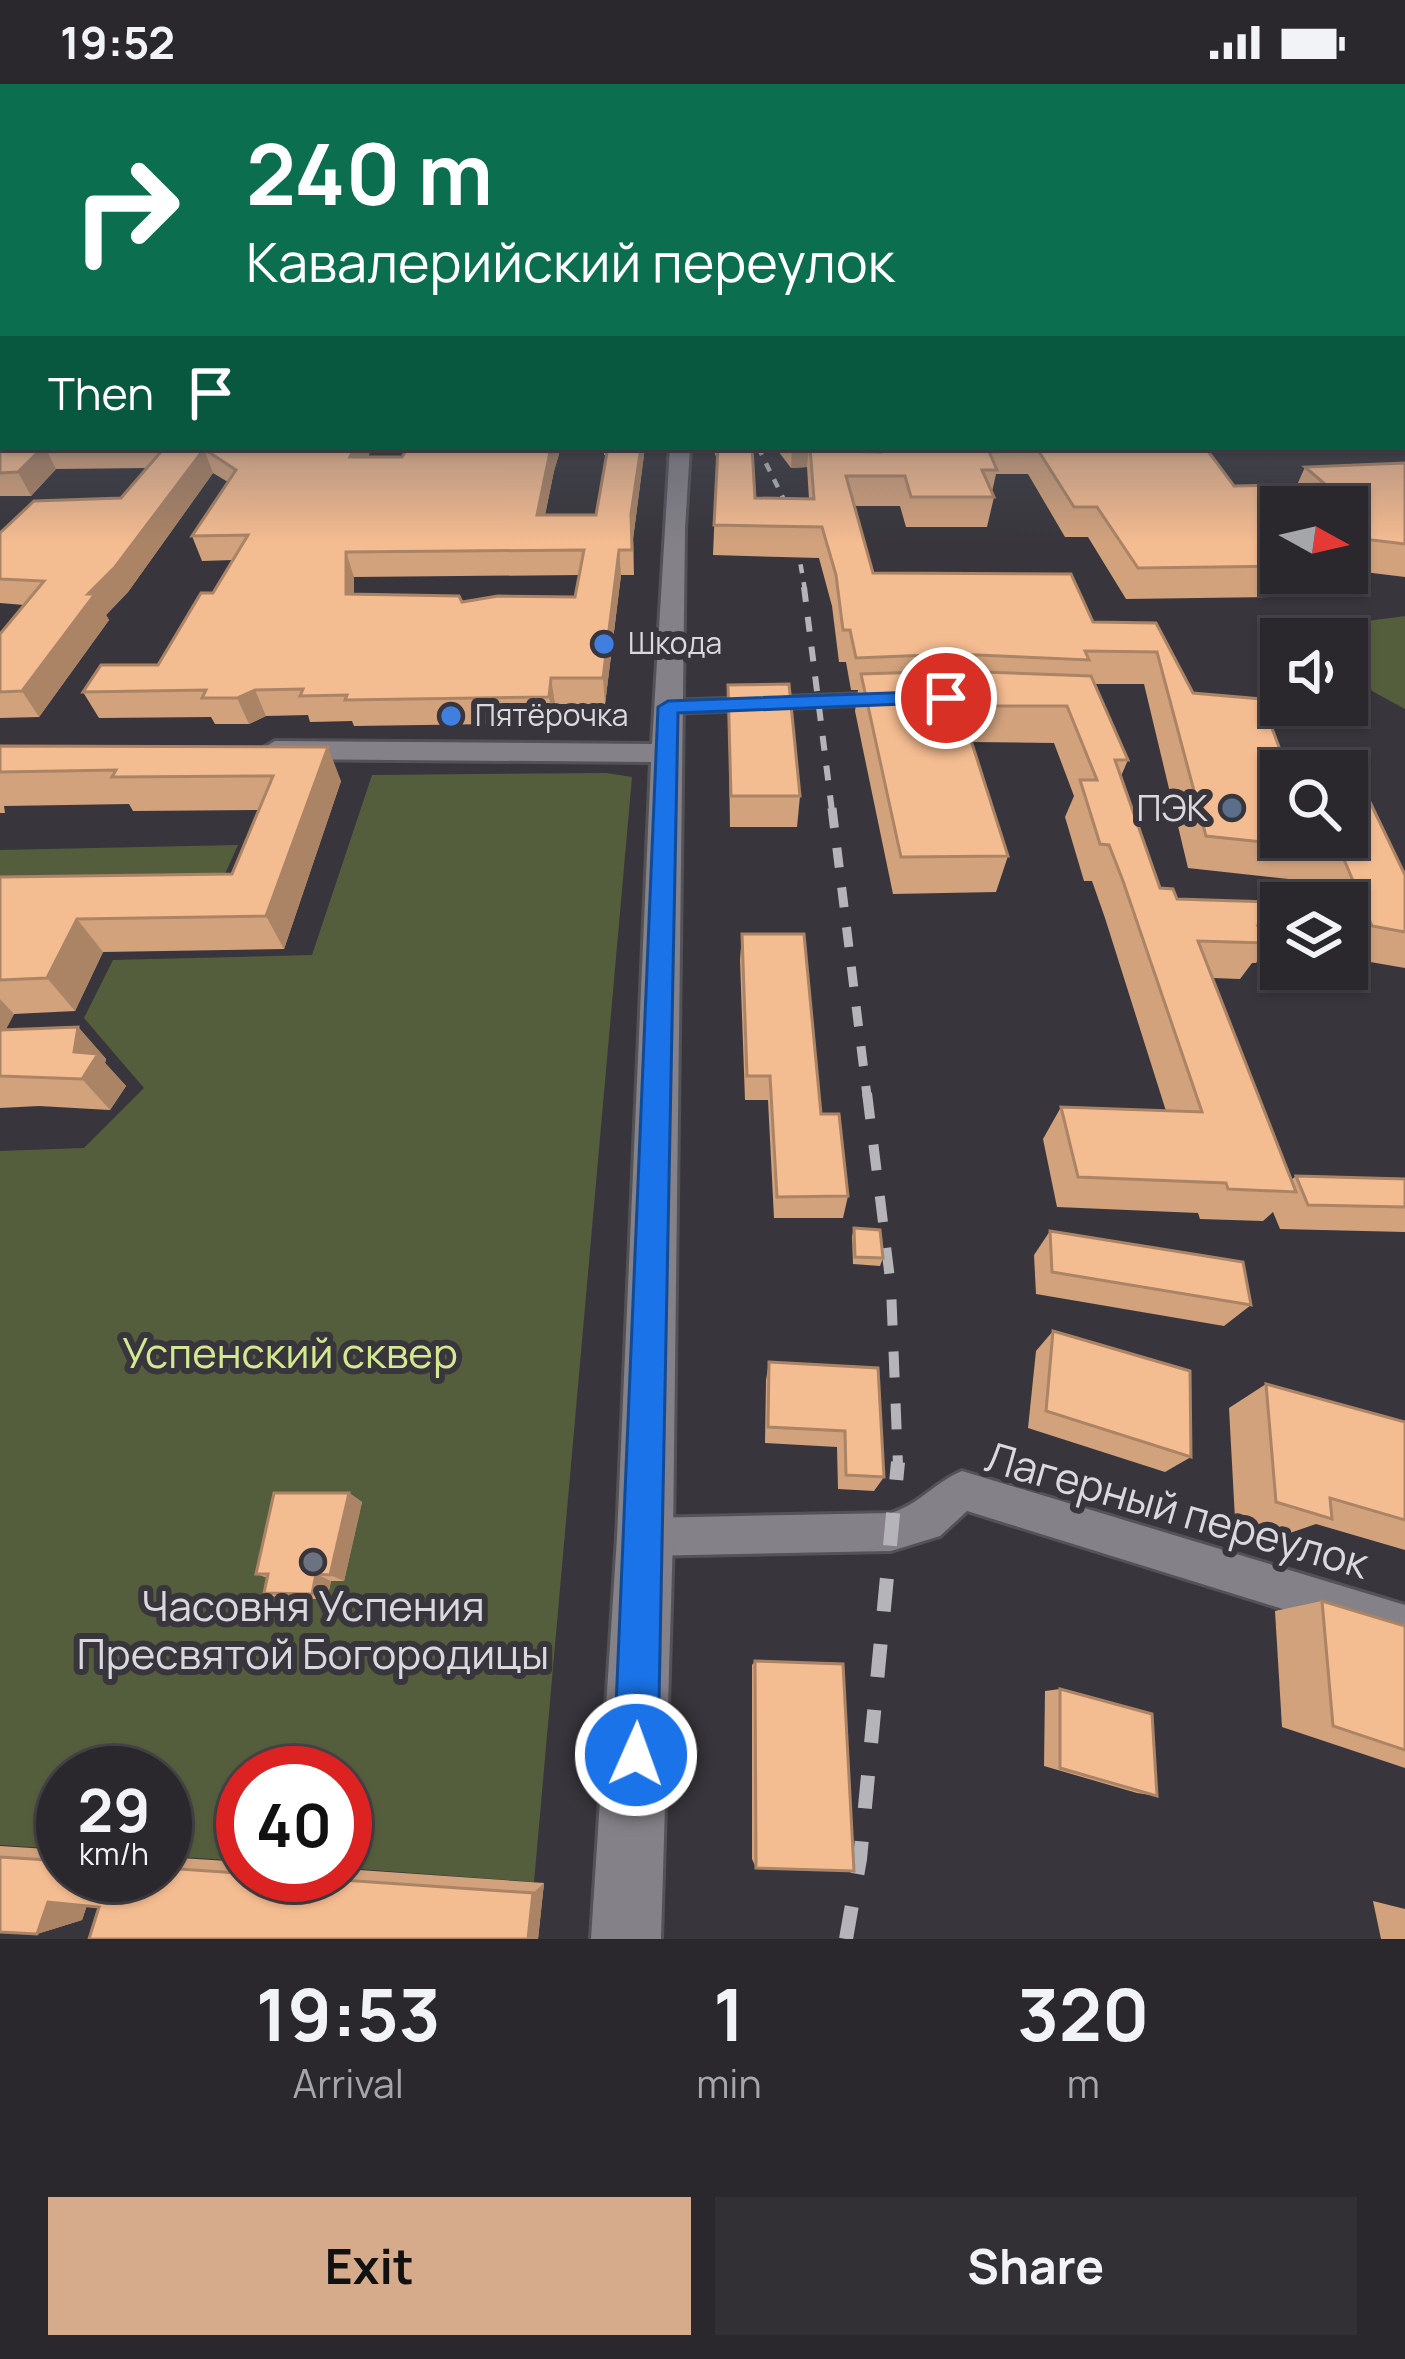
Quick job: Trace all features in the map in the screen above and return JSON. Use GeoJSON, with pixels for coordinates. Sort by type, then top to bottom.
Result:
{"type":"FeatureCollection","features":[{"type":"Feature","properties":{"kind":"street"},"geometry":{"type":"LineString","coordinates":[[626,1939],[645,1537],[668,707],[680,450]]}},
{"type":"Feature","properties":{"kind":"street"},"geometry":{"type":"LineString","coordinates":[[668,707],[922,698]]}},
{"type":"Feature","properties":{"kind":"street"},"geometry":{"type":"LineString","coordinates":[[247,750],[667,753]]}},
{"type":"Feature","properties":{"kind":"street","name":"Лагерный переулок"},"geometry":{"type":"LineString","coordinates":[[645,1537],[891,1532],[926,1522],[962,1490],[1405,1626]]}},
{"type":"Feature","properties":{"kind":"green space"},"geometry":{"type":"Polygon","coordinates":[[[1405,616],[1405,709],[1372,691],[1368,683],[1368,621],[1405,616]]]}},
{"type":"Feature","properties":{"kind":"green space","name":"Успенский сквер"},"geometry":{"type":"Polygon","coordinates":[[[606,773],[632,777],[534,1882],[372,1870],[372,1746],[216,1746],[216,1859],[192,1858],[192,1746],[36,1746],[36,1847],[0,1845],[0,1151],[84,1148],[144,1088],[84,1018],[113,960],[312,955],[372,775],[606,773]]]}},
{"type":"Feature","properties":{"kind":"green space"},"geometry":{"type":"Polygon","coordinates":[[[238,845],[224,876],[0,900],[0,850],[238,845]]]}},
{"type":"Feature","properties":{"kind":"building"},"geometry":{"type":"Polygon","coordinates":[[[0,450],[40,450],[18,472],[0,473],[0,450]]]}},
{"type":"Feature","properties":{"kind":"building"},"geometry":{"type":"Polygon","coordinates":[[[162,450],[203,450],[115,567],[88,594],[95,594],[22,691],[0,692],[0,634],[44,581],[0,579],[0,533],[34,501],[121,498],[162,450]]]}},
{"type":"Feature","properties":{"kind":"building"},"geometry":{"type":"Polygon","coordinates":[[[206,450],[354,450],[350,457],[402,457],[406,450],[550,450],[537,515],[596,515],[607,450],[641,450],[631,514],[632,550],[619,550],[603,678],[551,678],[549,697],[345,700],[347,695],[300,696],[303,689],[255,690],[237,698],[202,698],[206,690],[83,692],[101,665],[158,665],[201,593],[213,593],[248,535],[192,536],[236,470],[206,450]],[[584,550],[346,552],[346,594],[459,596],[462,602],[498,596],[575,597],[584,550]]]}},
{"type":"Feature","properties":{"kind":"building"},"geometry":{"type":"Polygon","coordinates":[[[718,450],[752,450],[755,498],[814,499],[810,450],[988,450],[997,470],[982,470],[994,497],[911,497],[905,476],[846,476],[873,573],[1071,574],[1093,622],[1156,623],[1193,693],[1260,699],[1260,726],[1271,726],[1280,750],[1260,750],[1260,842],[1206,836],[1157,652],[1085,651],[1089,660],[954,654],[856,658],[850,630],[843,630],[836,575],[822,527],[714,525],[718,450]]]}},
{"type":"Feature","properties":{"kind":"building"},"geometry":{"type":"Polygon","coordinates":[[[1038,450],[1207,450],[1234,486],[1325,484],[1305,467],[1405,463],[1405,544],[1368,540],[1368,486],[1260,486],[1260,566],[1138,568],[1097,507],[1074,507],[1038,450]]]}},
{"type":"Feature","properties":{"kind":"building"},"geometry":{"type":"Polygon","coordinates":[[[955,671],[1091,676],[1128,760],[1115,760],[1160,888],[1173,889],[1177,899],[1260,902],[1260,943],[1198,941],[1296,1192],[1228,1189],[1226,1183],[1078,1177],[1061,1107],[1202,1112],[1123,881],[1109,845],[1100,844],[1080,780],[1097,780],[1067,706],[960,706],[1008,856],[901,857],[861,674],[955,671]]]}},
{"type":"Feature","properties":{"kind":"building"},"geometry":{"type":"Polygon","coordinates":[[[789,684],[800,796],[731,796],[728,685],[789,684]]]}},
{"type":"Feature","properties":{"kind":"building"},"geometry":{"type":"Polygon","coordinates":[[[0,746],[328,747],[266,916],[77,919],[47,978],[0,980],[0,877],[232,874],[273,776],[112,777],[116,770],[0,772],[0,746]]]}},
{"type":"Feature","properties":{"kind":"building"},"geometry":{"type":"Polygon","coordinates":[[[1368,798],[1405,875],[1405,932],[1372,926],[1368,882],[1353,882],[1343,858],[1368,858],[1368,798]]]}},
{"type":"Feature","properties":{"kind":"building"},"geometry":{"type":"Polygon","coordinates":[[[742,934],[804,934],[821,1114],[839,1114],[848,1196],[777,1197],[770,1076],[747,1076],[742,934]]]}},
{"type":"Feature","properties":{"kind":"building"},"geometry":{"type":"Polygon","coordinates":[[[78,1027],[74,1052],[98,1054],[82,1079],[0,1076],[0,1030],[78,1027]]]}},
{"type":"Feature","properties":{"kind":"building"},"geometry":{"type":"Polygon","coordinates":[[[1296,1176],[1405,1179],[1405,1207],[1308,1205],[1296,1176]]]}},
{"type":"Feature","properties":{"kind":"building"},"geometry":{"type":"Polygon","coordinates":[[[854,1228],[880,1230],[883,1258],[855,1257],[854,1228]]]}},
{"type":"Feature","properties":{"kind":"building"},"geometry":{"type":"Polygon","coordinates":[[[1050,1231],[1243,1262],[1251,1305],[1052,1272],[1050,1231]]]}},
{"type":"Feature","properties":{"kind":"building"},"geometry":{"type":"Polygon","coordinates":[[[1053,1331],[1190,1371],[1191,1457],[1046,1411],[1053,1331]]]}},
{"type":"Feature","properties":{"kind":"building"},"geometry":{"type":"Polygon","coordinates":[[[769,1362],[878,1368],[884,1477],[846,1475],[845,1431],[768,1427],[769,1362]]]}},
{"type":"Feature","properties":{"kind":"building"},"geometry":{"type":"Polygon","coordinates":[[[1266,1384],[1405,1422],[1405,1520],[1330,1498],[1332,1519],[1276,1502],[1266,1384]]]}},
{"type":"Feature","properties":{"kind":"building","name":"Часовня Успения Пресвятой Богородицы"},"geometry":{"type":"Polygon","coordinates":[[[274,1493],[349,1493],[330,1575],[316,1574],[312,1594],[264,1593],[268,1574],[256,1574],[274,1493]]]}},
{"type":"Feature","properties":{"kind":"building"},"geometry":{"type":"Polygon","coordinates":[[[1322,1601],[1405,1626],[1405,1750],[1333,1726],[1322,1601]]]}},
{"type":"Feature","properties":{"kind":"building"},"geometry":{"type":"Polygon","coordinates":[[[755,1661],[843,1664],[854,1871],[756,1868],[755,1661]]]}},
{"type":"Feature","properties":{"kind":"building"},"geometry":{"type":"Polygon","coordinates":[[[1060,1689],[1152,1714],[1157,1796],[1060,1768],[1060,1689]]]}},
{"type":"Feature","properties":{"kind":"building"},"geometry":{"type":"Polygon","coordinates":[[[0,1857],[36,1859],[36,1902],[48,1902],[37,1934],[0,1932],[0,1857]]]}},
{"type":"Feature","properties":{"kind":"building"},"geometry":{"type":"Polygon","coordinates":[[[192,1870],[216,1871],[216,1902],[372,1902],[372,1882],[533,1893],[528,1939],[89,1939],[99,1907],[48,1902],[192,1902],[192,1870]]]}},
{"type":"Feature","properties":{"kind":"railway"},"geometry":{"type":"LineString","coordinates":[[759,450],[792,516],[805,590]]}},
{"type":"Feature","properties":{"kind":"railway"},"geometry":{"type":"LineString","coordinates":[[804,587],[832,811]]}},
{"type":"Feature","properties":{"kind":"railway"},"geometry":{"type":"LineString","coordinates":[[832,808],[867,1096]]}},
{"type":"Feature","properties":{"kind":"railway"},"geometry":{"type":"LineString","coordinates":[[867,1093],[891,1287],[898,1463]]}},
{"type":"Feature","properties":{"kind":"railway"},"geometry":{"type":"LineString","coordinates":[[846,1939],[860,1859],[898,1463]]}},
{"type":"Feature","properties":{"kind":"place","name":"Шкода"},"geometry":{"type":"Point","coordinates":[604,644]}},
{"type":"Feature","properties":{"kind":"place","name":"Пятёрочка"},"geometry":{"type":"Point","coordinates":[451,716]}},
{"type":"Feature","properties":{"kind":"place","name":"ПЭК"},"geometry":{"type":"Point","coordinates":[1232,808]}},
{"type":"Feature","properties":{"kind":"place","name":"Часовня Успения Пресвятой Богородицы"},"geometry":{"type":"Point","coordinates":[313,1562]}},
{"type":"Feature","properties":{"kind":"route"},"geometry":{"type":"LineString","coordinates":[[636,1755],[668,707],[946,698]]}}]}
